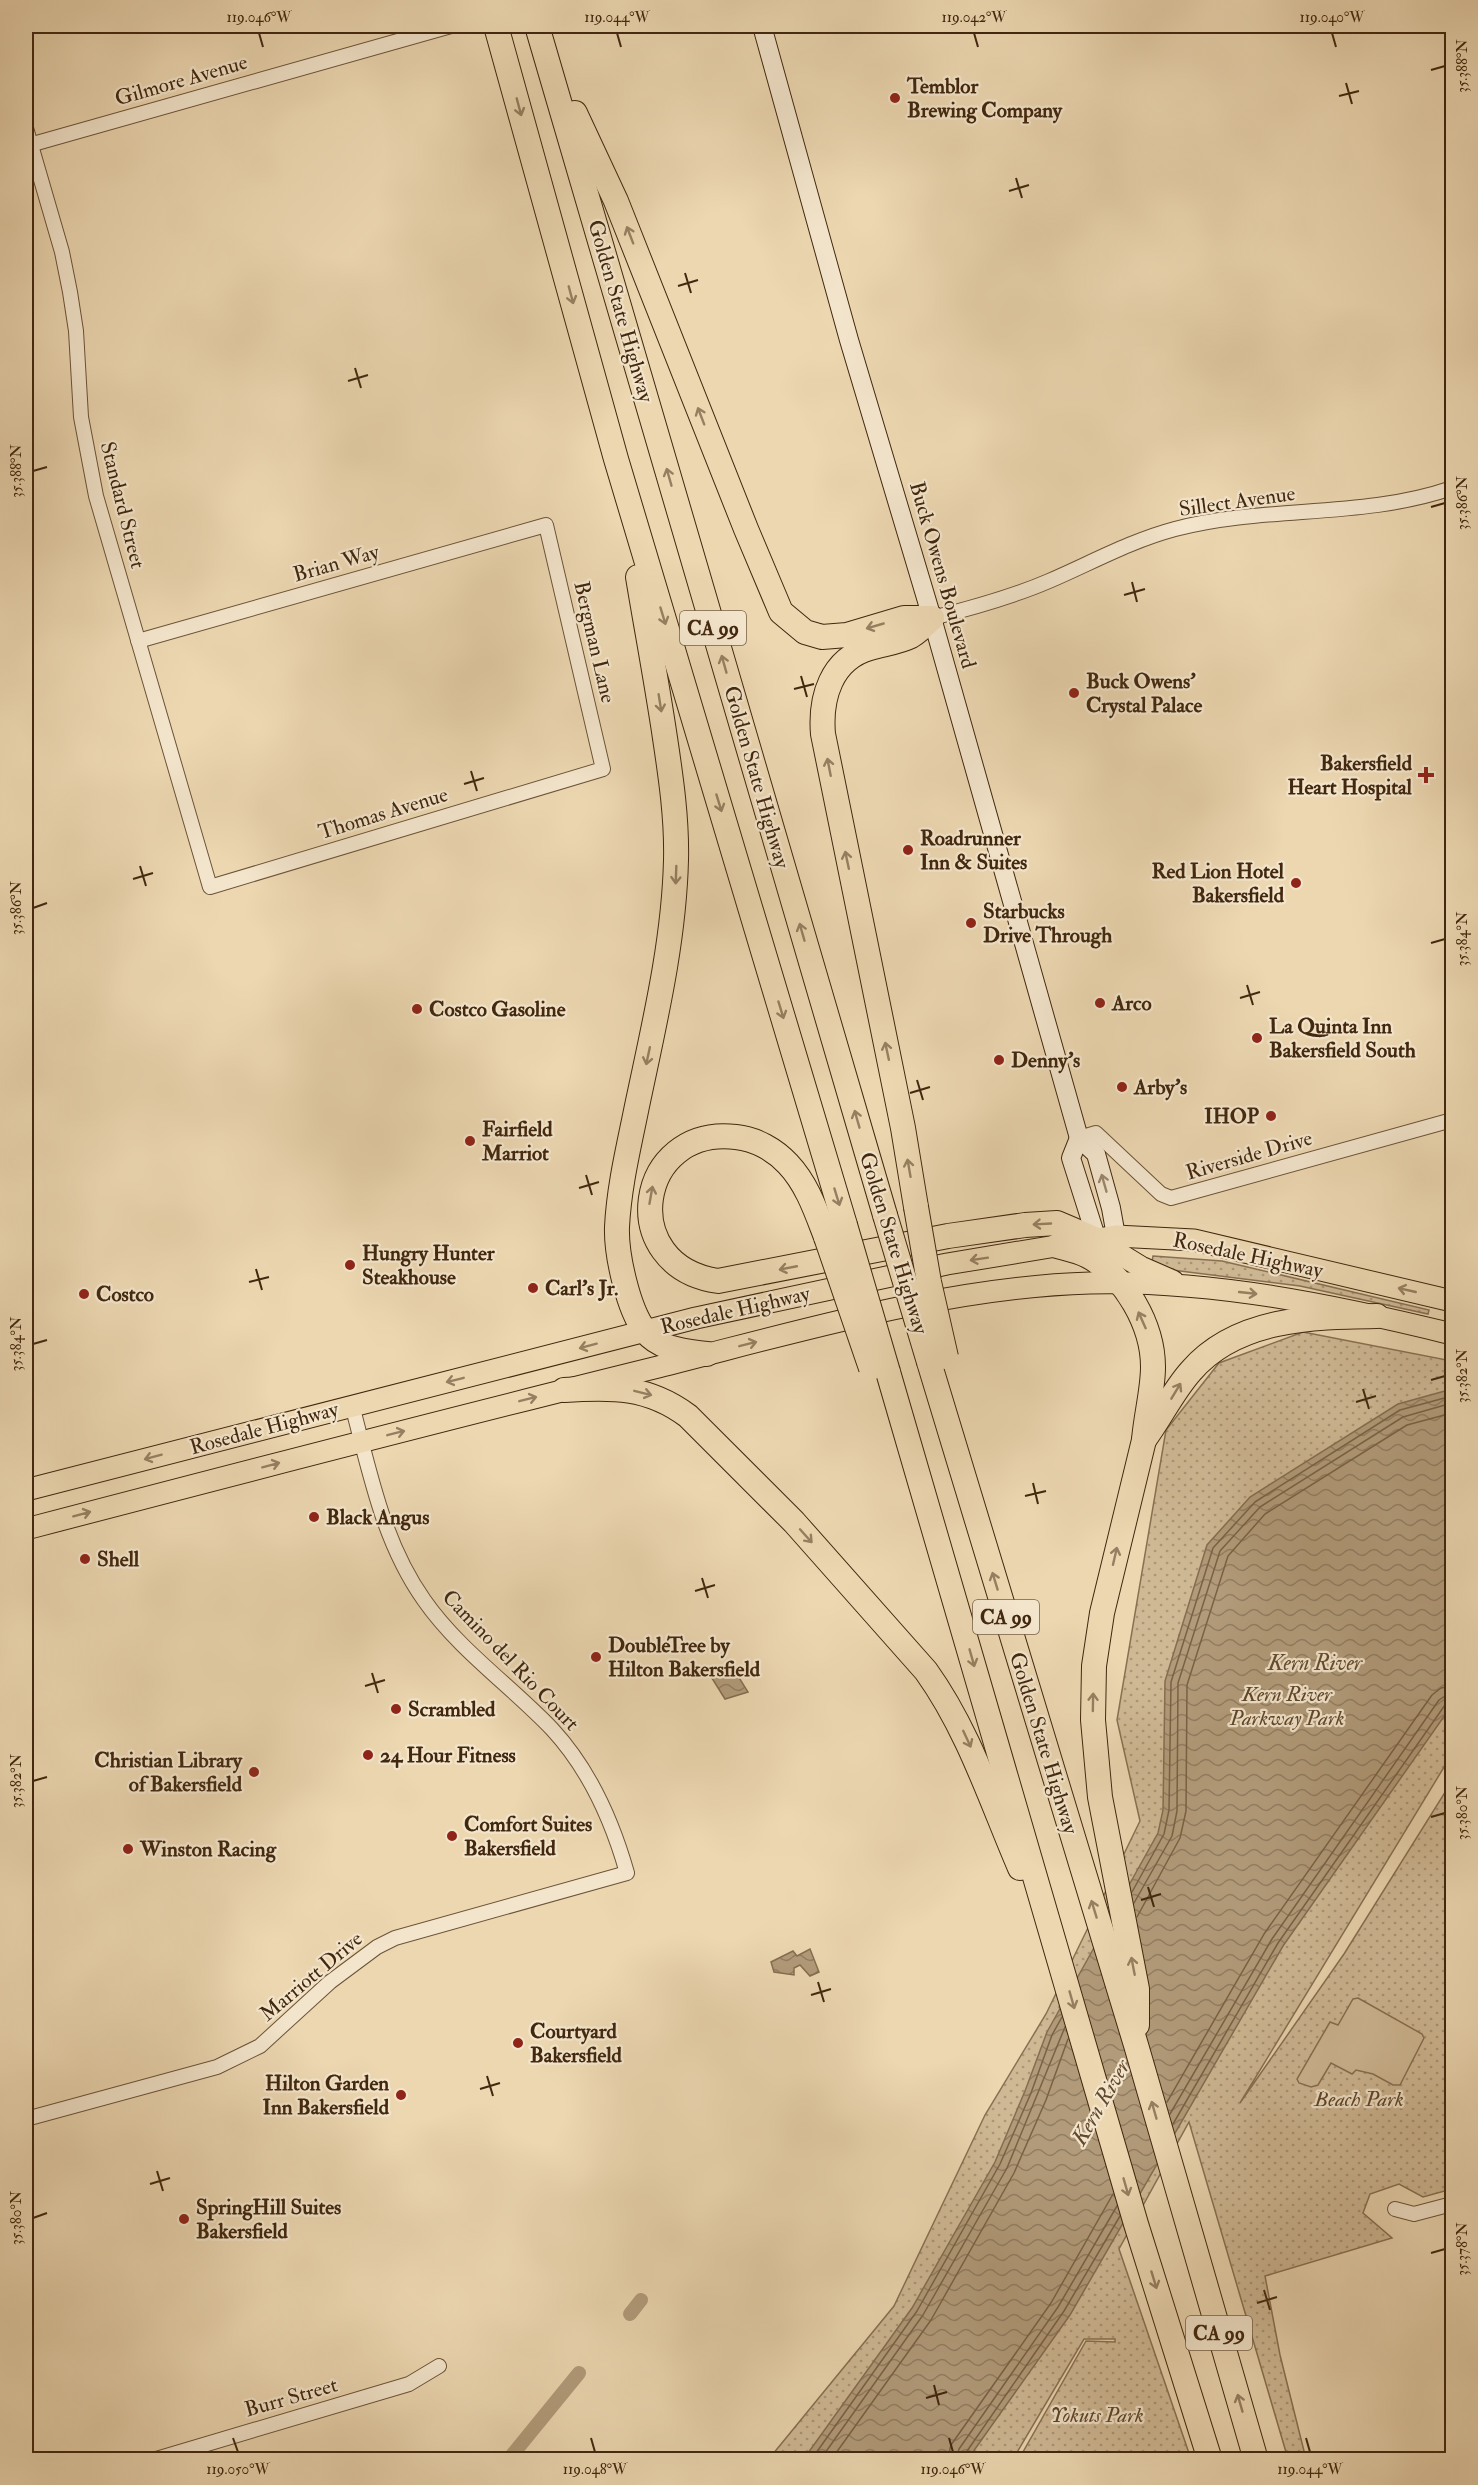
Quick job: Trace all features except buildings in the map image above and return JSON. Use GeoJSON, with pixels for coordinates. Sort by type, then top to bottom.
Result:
{"type":"FeatureCollection","features":[{"type":"Feature","properties":{"kind":"highway","name":"Golden State Highway"},"geometry":{"type":"LineString","coordinates":[[496,26],[616,459],[836,1231]]}},
{"type":"Feature","properties":{"kind":"highway","name":"Golden State Highway"},"geometry":{"type":"LineString","coordinates":[[539,33],[885,1215],[938,1360],[940,1395],[1136,2045],[1256,2460]]}},
{"type":"Feature","properties":{"kind":"highway"},"geometry":{"type":"LineString","coordinates":[[539,33],[616,201],[781,612],[805,632],[822,637],[847,635],[904,618],[932,618]]}},
{"type":"Feature","properties":{"kind":"highway"},"geometry":{"type":"LineString","coordinates":[[616,459],[671,776],[676,856],[675,894],[667,959],[629,1145],[617,1230],[620,1263],[634,1312],[645,1331],[666,1347],[707,1354]]}},
{"type":"Feature","properties":{"kind":"highway"},"geometry":{"type":"LineString","coordinates":[[932,618],[910,637],[867,648],[845,661],[836,671],[828,687],[822,721],[840,824],[903,1128],[929,1282],[938,1360]]}},
{"type":"Feature","properties":{"kind":"highway"},"geometry":{"type":"LineString","coordinates":[[836,1231],[812,1201],[789,1165],[774,1152],[746,1138],[714,1137],[686,1146],[658,1173],[651,1192],[651,1221],[659,1245],[678,1267],[701,1279],[718,1281],[948,1236],[1025,1224],[1057,1223],[1104,1246],[1120,1284],[1138,1312],[1152,1350],[1153,1369],[1144,1440],[1109,1583],[1094,1666],[1093,1720],[1100,1797],[1137,1989],[1136,2045]]}},
{"type":"Feature","properties":{"kind":"highway","name":"CA 99"},"geometry":{"type":"LineString","coordinates":[[836,1231],[881,1374],[939,1542],[1136,2224],[1210,2460]]}},
{"type":"Feature","properties":{"kind":"highway"},"geometry":{"type":"LineString","coordinates":[[1057,1246],[1076,1251],[1104,1246]]}},
{"type":"Feature","properties":{"kind":"highway"},"geometry":{"type":"LineString","coordinates":[[1144,1440],[1161,1417],[1179,1385],[1192,1369],[1202,1359],[1241,1336],[1286,1321],[1316,1317],[1377,1316]]}},
{"type":"Feature","properties":{"kind":"highway"},"geometry":{"type":"LineString","coordinates":[[564,1390],[624,1389],[658,1397],[681,1410],[794,1522],[926,1671],[960,1724],[1028,1889],[1056,1944]]}},
{"type":"Feature","properties":{"kind":"main road","name":"Buck Owens Boulevard"},"geometry":{"type":"LineString","coordinates":[[762,26],[850,344],[932,618],[1079,1138],[1096,1154],[1111,1208],[1104,1246]]}},
{"type":"Feature","properties":{"kind":"main road","name":"Buck Owens Boulevard"},"geometry":{"type":"LineString","coordinates":[[1079,1138],[1071,1158],[1104,1246]]}},
{"type":"Feature","properties":{"kind":"main road","name":"Rosedale Highway"},"geometry":{"type":"LineString","coordinates":[[1104,1246],[1194,1240],[1452,1301]]}},
{"type":"Feature","properties":{"kind":"main road","name":"Rosedale Highway"},"geometry":{"type":"LineString","coordinates":[[26,1490],[645,1331],[869,1280],[1057,1246]]}},
{"type":"Feature","properties":{"kind":"main road"},"geometry":{"type":"LineString","coordinates":[[1060,1285],[1104,1246],[1141,1267],[1190,1287]]}},
{"type":"Feature","properties":{"kind":"main road","name":"Rosedale Highway"},"geometry":{"type":"LineString","coordinates":[[26,1529],[707,1354],[900,1309],[954,1299],[1060,1285],[1120,1284],[1190,1287],[1255,1293],[1334,1306],[1451,1334]]}},
{"type":"Feature","properties":{"kind":"street","name":"Gilmore Avenue"},"geometry":{"type":"LineString","coordinates":[[28,145],[452,26]]}},
{"type":"Feature","properties":{"kind":"street","name":"Standard Street"},"geometry":{"type":"LineString","coordinates":[[26,128],[28,145],[62,252],[70,292],[87,457],[96,496],[210,887]]}},
{"type":"Feature","properties":{"kind":"street","name":"Sillect Avenue"},"geometry":{"type":"LineString","coordinates":[[932,618],[1024,591],[1127,545],[1175,529],[1254,515],[1361,508],[1401,502],[1452,488]]}},
{"type":"Feature","properties":{"kind":"street","name":"Brian Way"},"geometry":{"type":"LineString","coordinates":[[138,641],[546,525]]}},
{"type":"Feature","properties":{"kind":"street","name":"Bergman Lane"},"geometry":{"type":"LineString","coordinates":[[546,525],[603,768]]}},
{"type":"Feature","properties":{"kind":"street","name":"Thomas Avenue"},"geometry":{"type":"LineString","coordinates":[[210,887],[603,768]]}},
{"type":"Feature","properties":{"kind":"street","name":"Riverside Drive"},"geometry":{"type":"LineString","coordinates":[[1079,1138],[1096,1133],[1161,1194],[1171,1198],[1452,1120]]}},
{"type":"Feature","properties":{"kind":"street","name":"Camino del Rio Court"},"geometry":{"type":"LineString","coordinates":[[352,1405],[382,1520],[408,1577],[444,1625],[552,1730],[572,1753],[603,1805],[627,1873]]}},
{"type":"Feature","properties":{"kind":"street","name":"Marriott Drive"},"geometry":{"type":"LineString","coordinates":[[26,2119],[217,2067],[239,2058],[260,2046],[330,1982],[377,1947],[395,1938],[627,1873]]}},
{"type":"Feature","properties":{"kind":"street"},"geometry":{"type":"LineString","coordinates":[[1395,2209],[1414,2214],[1452,2204]]}},
{"type":"Feature","properties":{"kind":"street","name":"Burr Street"},"geometry":{"type":"LineString","coordinates":[[153,2460],[409,2384],[438,2366]]}},
{"type":"Feature","properties":{"kind":"green space"},"geometry":{"type":"Polygon","coordinates":[[[1153,1256],[1222,1261],[1429,1310],[1428,1314],[1300,1286],[1172,1270],[1152,1262],[1153,1256]]]}},
{"type":"Feature","properties":{"kind":"green space","name":"Kern River Parkway Park"},"geometry":{"type":"Polygon","coordinates":[[[1303,1332],[1452,1361],[1452,1754],[1240,2103],[1344,1954],[1452,1781],[1452,2189],[1423,2197],[1399,2184],[1370,2194],[1363,2213],[1392,2238],[1265,2276],[1280,2355],[1306,2459],[1288,2459],[1189,2122],[1119,2249],[1191,2459],[1019,2459],[1086,2341],[1115,2342],[1115,2339],[1084,2339],[1013,2459],[768,2460],[894,2306],[985,2115],[1046,2014],[1140,1821],[1117,1720],[1166,1430],[1219,1363],[1303,1332]]]}},
{"type":"Feature","properties":{"kind":"green space"},"geometry":{"type":"Polygon","coordinates":[[[1358,1998],[1422,2034],[1424,2038],[1400,2085],[1393,2085],[1373,2074],[1356,2070],[1352,2074],[1331,2063],[1318,2085],[1311,2087],[1299,2083],[1297,2079],[1330,2022],[1338,2025],[1353,1999],[1358,1998]]]}},
{"type":"Feature","properties":{"kind":"water","name":"Kern River"},"geometry":{"type":"Polygon","coordinates":[[[1452,1389],[1452,1705],[1283,1946],[1070,2315],[968,2459],[803,2460],[912,2308],[995,2162],[1047,2032],[1158,1833],[1163,1810],[1165,1681],[1207,1545],[1250,1497],[1398,1404],[1452,1389]]]}},
{"type":"Feature","properties":{"kind":"water"},"geometry":{"type":"Polygon","coordinates":[[[721,1668],[727,1677],[738,1676],[748,1692],[725,1699],[710,1675],[721,1668]]]}},
{"type":"Feature","properties":{"kind":"water"},"geometry":{"type":"Polygon","coordinates":[[[810,1949],[819,1972],[810,1976],[800,1965],[794,1968],[794,1975],[774,1972],[771,1962],[793,1951],[797,1956],[810,1949]]]}},
{"type":"Feature","properties":{"kind":"waterway"},"geometry":{"type":"LineString","coordinates":[[630,2314],[641,2300]]}},
{"type":"Feature","properties":{"kind":"waterway"},"geometry":{"type":"LineString","coordinates":[[508,2460],[579,2373]]}},
{"type":"Feature","properties":{"kind":"place","name":"Temblor Brewing Company"},"geometry":{"type":"Point","coordinates":[895,98]}},
{"type":"Feature","properties":{"kind":"place","name":"Buck Owens' Crystal Palace"},"geometry":{"type":"Point","coordinates":[1074,693]}},
{"type":"Feature","properties":{"kind":"place","name":"Bakersfield Heart Hospital"},"geometry":{"type":"Point","coordinates":[1426,775]}},
{"type":"Feature","properties":{"kind":"place","name":"Roadrunner Inn & Suites"},"geometry":{"type":"Point","coordinates":[908,850]}},
{"type":"Feature","properties":{"kind":"place","name":"Red Lion Hotel Bakersfield"},"geometry":{"type":"Point","coordinates":[1296,883]}},
{"type":"Feature","properties":{"kind":"place","name":"Starbucks Drive Through"},"geometry":{"type":"Point","coordinates":[971,923]}},
{"type":"Feature","properties":{"kind":"place","name":"Arco"},"geometry":{"type":"Point","coordinates":[1100,1003]}},
{"type":"Feature","properties":{"kind":"place","name":"Costco Gasoline"},"geometry":{"type":"Point","coordinates":[417,1009]}},
{"type":"Feature","properties":{"kind":"place","name":"La Quinta Inn Bakersfield South"},"geometry":{"type":"Point","coordinates":[1257,1038]}},
{"type":"Feature","properties":{"kind":"place","name":"Denny's"},"geometry":{"type":"Point","coordinates":[999,1060]}},
{"type":"Feature","properties":{"kind":"place","name":"Arby's"},"geometry":{"type":"Point","coordinates":[1122,1087]}},
{"type":"Feature","properties":{"kind":"place","name":"IHOP"},"geometry":{"type":"Point","coordinates":[1271,1116]}},
{"type":"Feature","properties":{"kind":"place","name":"Fairfield Marriot"},"geometry":{"type":"Point","coordinates":[470,1141]}},
{"type":"Feature","properties":{"kind":"place","name":"Hungry Hunter Steakhouse"},"geometry":{"type":"Point","coordinates":[350,1265]}},
{"type":"Feature","properties":{"kind":"place","name":"Carl's Jr."},"geometry":{"type":"Point","coordinates":[533,1288]}},
{"type":"Feature","properties":{"kind":"place","name":"Costco"},"geometry":{"type":"Point","coordinates":[84,1294]}},
{"type":"Feature","properties":{"kind":"place","name":"Black Angus"},"geometry":{"type":"Point","coordinates":[314,1517]}},
{"type":"Feature","properties":{"kind":"place","name":"Shell"},"geometry":{"type":"Point","coordinates":[85,1559]}},
{"type":"Feature","properties":{"kind":"place","name":"DoubleTree by Hilton Bakersfield"},"geometry":{"type":"Point","coordinates":[596,1657]}},
{"type":"Feature","properties":{"kind":"place","name":"Scrambled"},"geometry":{"type":"Point","coordinates":[396,1709]}},
{"type":"Feature","properties":{"kind":"place","name":"24 Hour Fitness"},"geometry":{"type":"Point","coordinates":[368,1755]}},
{"type":"Feature","properties":{"kind":"place","name":"Christian Library of Bakersfield"},"geometry":{"type":"Point","coordinates":[254,1772]}},
{"type":"Feature","properties":{"kind":"place","name":"Comfort Suites Bakersfield"},"geometry":{"type":"Point","coordinates":[452,1836]}},
{"type":"Feature","properties":{"kind":"place","name":"Winston Racing"},"geometry":{"type":"Point","coordinates":[128,1849]}},
{"type":"Feature","properties":{"kind":"place","name":"Courtyard Bakersfield"},"geometry":{"type":"Point","coordinates":[518,2043]}},
{"type":"Feature","properties":{"kind":"place","name":"Hilton Garden Inn Bakersfield"},"geometry":{"type":"Point","coordinates":[401,2095]}},
{"type":"Feature","properties":{"kind":"place","name":"SpringHill Suites Bakersfield"},"geometry":{"type":"Point","coordinates":[184,2219]}},
{"type":"Feature","properties":{"kind":"park label","name":"Beach Park"},"geometry":{"type":"Point","coordinates":[1359,2099]}},
{"type":"Feature","properties":{"kind":"park label","name":"Yokuts Park"},"geometry":{"type":"Point","coordinates":[1097,2415]}}]}
